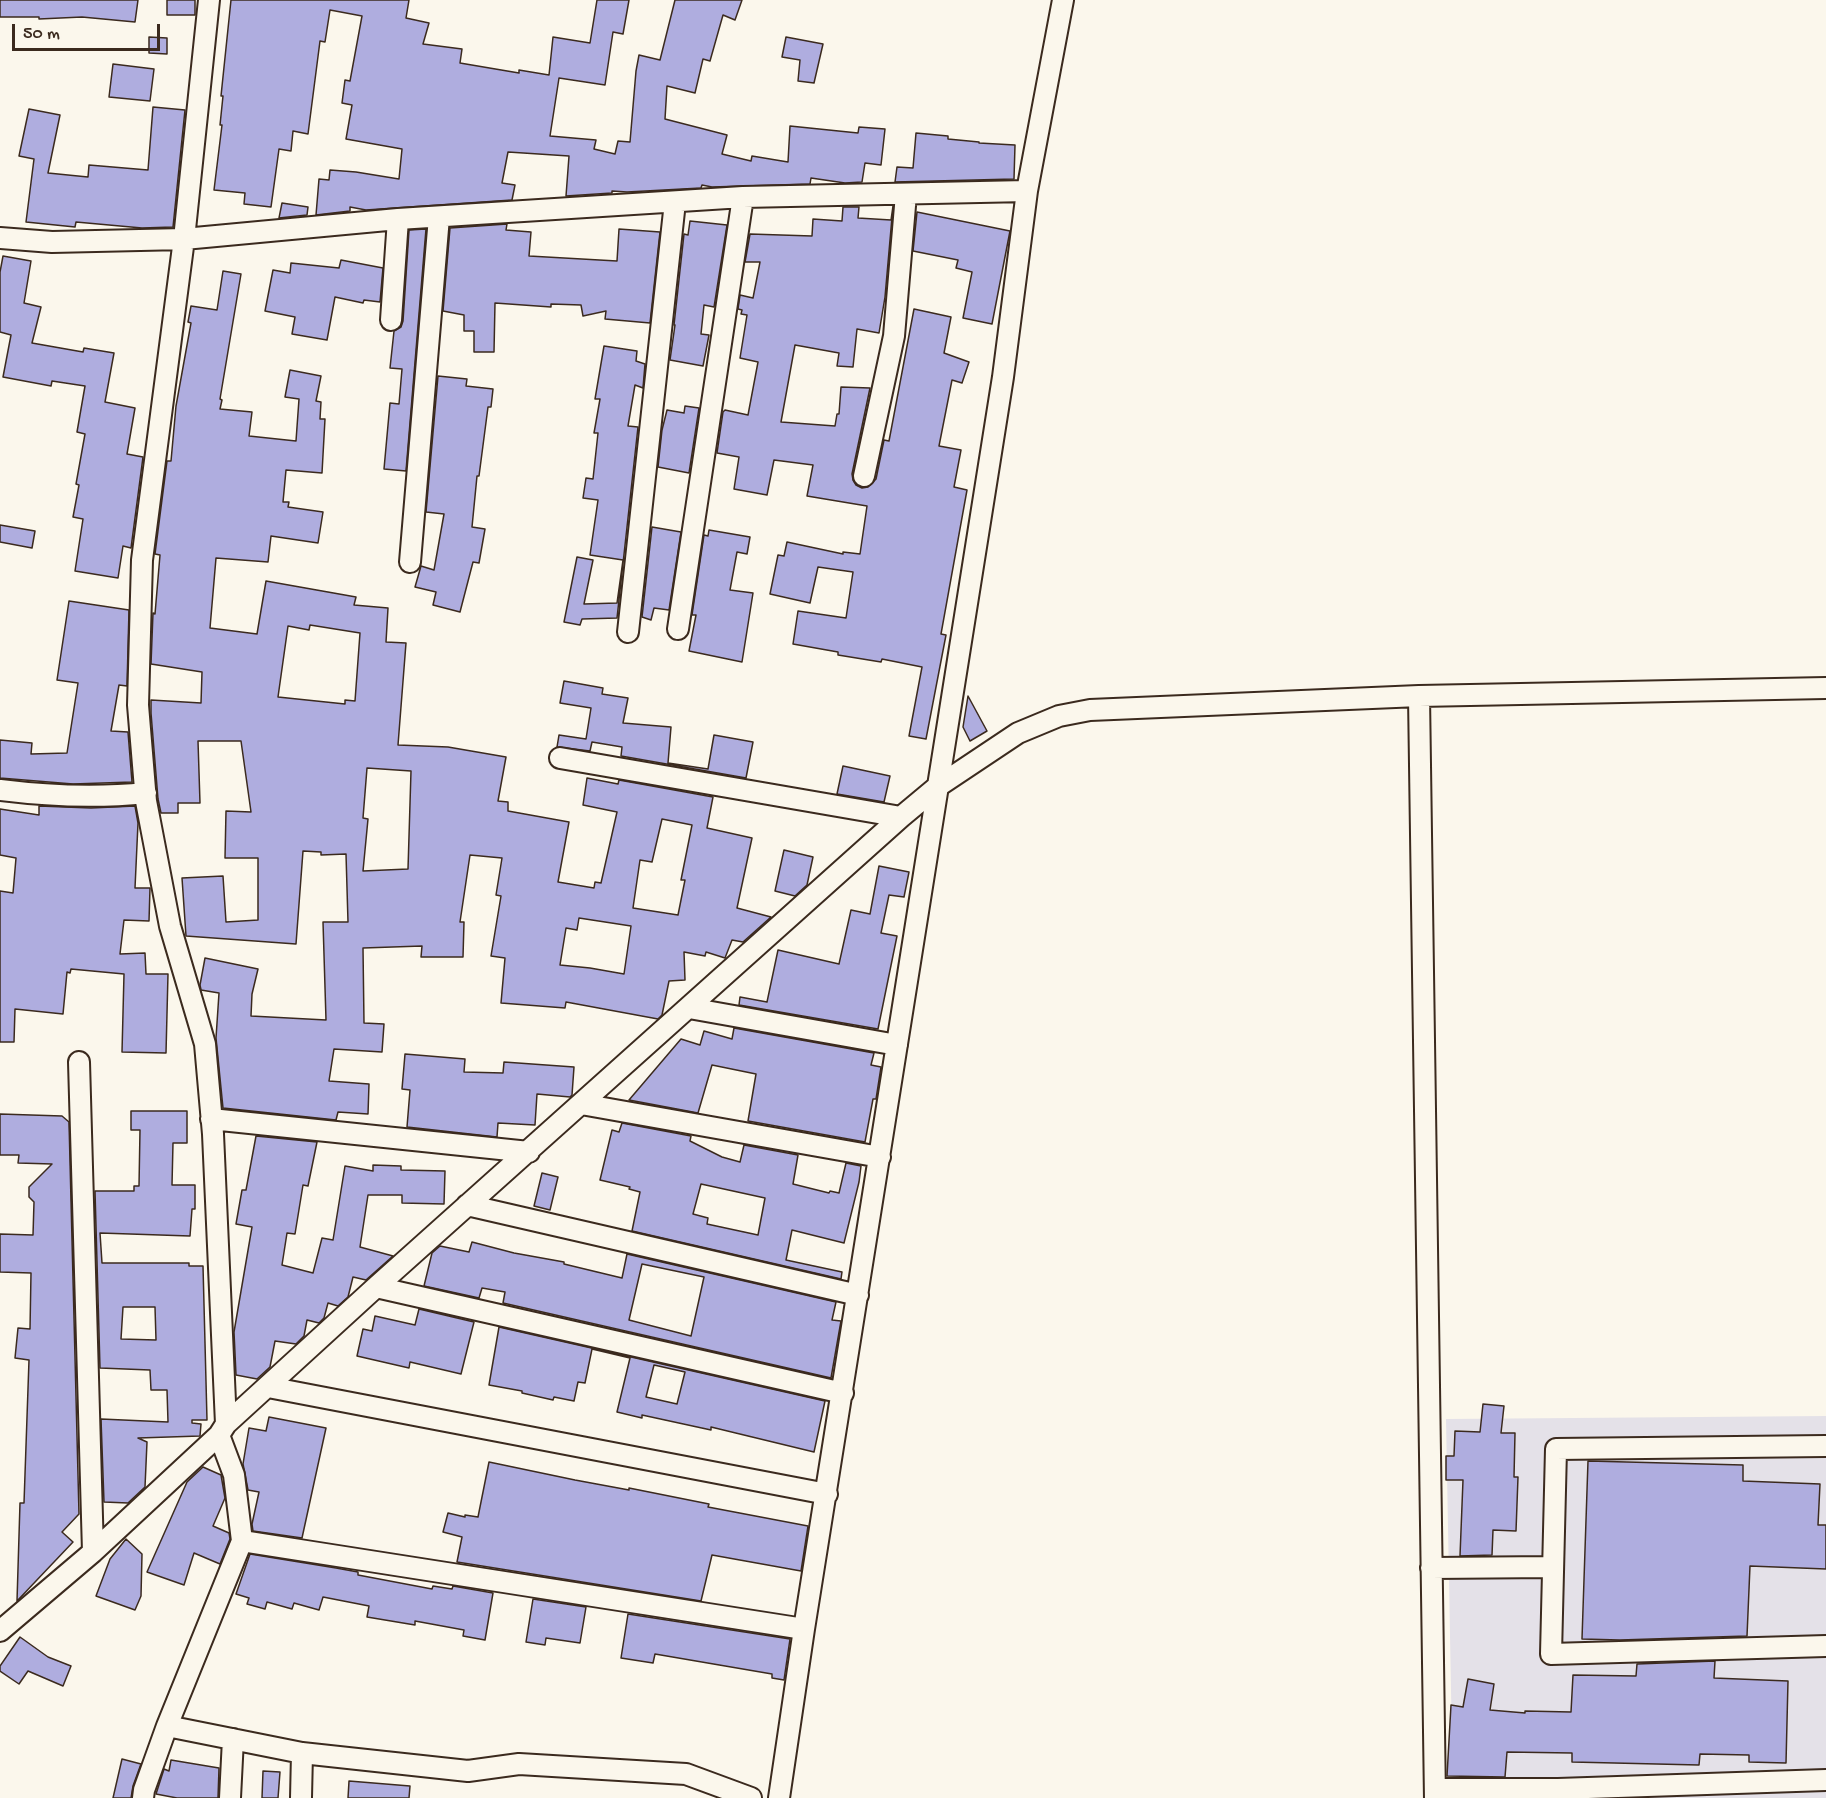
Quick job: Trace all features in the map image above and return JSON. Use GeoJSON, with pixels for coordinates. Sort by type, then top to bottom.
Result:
{"type":"FeatureCollection","features":[{"type":"Feature","properties":{"kind":"street"},"geometry":{"type":"LineString","coordinates":[[143,1798],[167,1726],[242,1541],[234,1475],[222,1429],[211,1119],[205,1044],[170,926],[146,793],[138,705],[141,560],[184,239],[208,0]]}},
{"type":"Feature","properties":{"kind":"street"},"geometry":{"type":"LineString","coordinates":[[779,1798],[1003,377],[1028,191],[1063,0]]}},
{"type":"Feature","properties":{"kind":"street"},"geometry":{"type":"LineString","coordinates":[[0,238],[52,242],[184,239],[398,219],[743,197],[1028,191]]}},
{"type":"Feature","properties":{"kind":"street"},"geometry":{"type":"LineString","coordinates":[[864,476],[894,336],[906,194]]}},
{"type":"Feature","properties":{"kind":"street"},"geometry":{"type":"LineString","coordinates":[[678,629],[743,197]]}},
{"type":"Feature","properties":{"kind":"street"},"geometry":{"type":"LineString","coordinates":[[628,632],[675,202]]}},
{"type":"Feature","properties":{"kind":"street"},"geometry":{"type":"LineString","coordinates":[[410,562],[439,217]]}},
{"type":"Feature","properties":{"kind":"street"},"geometry":{"type":"LineString","coordinates":[[391,320],[398,219]]}},
{"type":"Feature","properties":{"kind":"street"},"geometry":{"type":"LineString","coordinates":[[0,1631],[93,1552],[376,1287],[901,817],[937,787],[1018,733],[1059,716],[1090,710],[1419,696],[1826,688]]}},
{"type":"Feature","properties":{"kind":"street"},"geometry":{"type":"LineString","coordinates":[[1419,696],[1435,1794],[1826,1780]]}},
{"type":"Feature","properties":{"kind":"street"},"geometry":{"type":"LineString","coordinates":[[560,758],[901,817]]}},
{"type":"Feature","properties":{"kind":"street"},"geometry":{"type":"LineString","coordinates":[[0,790],[34,794],[129,795],[146,793]]}},
{"type":"Feature","properties":{"kind":"street"},"geometry":{"type":"LineString","coordinates":[[689,1008],[897,1046]]}},
{"type":"Feature","properties":{"kind":"street"},"geometry":{"type":"LineString","coordinates":[[79,1062],[93,1552]]}},
{"type":"Feature","properties":{"kind":"street"},"geometry":{"type":"LineString","coordinates":[[581,1104],[880,1157]]}},
{"type":"Feature","properties":{"kind":"street"},"geometry":{"type":"LineString","coordinates":[[211,1119],[529,1152]]}},
{"type":"Feature","properties":{"kind":"street"},"geometry":{"type":"LineString","coordinates":[[467,1205],[858,1295]]}},
{"type":"Feature","properties":{"kind":"street"},"geometry":{"type":"LineString","coordinates":[[376,1287],[843,1393]]}},
{"type":"Feature","properties":{"kind":"street"},"geometry":{"type":"LineString","coordinates":[[268,1387],[827,1494]]}},
{"type":"Feature","properties":{"kind":"street"},"geometry":{"type":"LineString","coordinates":[[1826,1446],[1556,1449],[1551,1654],[1826,1646]]}},
{"type":"Feature","properties":{"kind":"street"},"geometry":{"type":"LineString","coordinates":[[242,1541],[804,1629]]}},
{"type":"Feature","properties":{"kind":"street"},"geometry":{"type":"LineString","coordinates":[[1431,1568],[1552,1567]]}},
{"type":"Feature","properties":{"kind":"street"},"geometry":{"type":"LineString","coordinates":[[167,1726],[303,1753],[468,1771],[519,1764],[686,1774],[751,1798]]}},
{"type":"Feature","properties":{"kind":"street"},"geometry":{"type":"LineString","coordinates":[[230,1798],[233,1739]]}},
{"type":"Feature","properties":{"kind":"street"},"geometry":{"type":"LineString","coordinates":[[301,1798],[303,1753]]}},
{"type":"Feature","properties":{"kind":"shaded area"},"geometry":{"type":"Polygon","coordinates":[[[1826,1416],[1826,1798],[1453,1798],[1446,1419],[1826,1416]]]}},
{"type":"Feature","properties":{"kind":"building"},"geometry":{"type":"Polygon","coordinates":[[[0,0],[138,0],[135,22],[82,17],[39,19],[39,17],[0,17],[0,0]]]}},
{"type":"Feature","properties":{"kind":"building"},"geometry":{"type":"Polygon","coordinates":[[[167,0],[195,0],[195,15],[167,15],[167,0]]]}},
{"type":"Feature","properties":{"kind":"building"},"geometry":{"type":"Polygon","coordinates":[[[231,0],[409,0],[406,18],[429,23],[423,44],[462,49],[460,63],[519,73],[519,70],[549,75],[553,37],[590,43],[597,0],[629,0],[623,34],[613,32],[605,85],[559,78],[550,136],[596,140],[594,149],[615,154],[618,141],[630,142],[639,55],[660,60],[675,0],[742,0],[735,20],[723,15],[710,61],[703,59],[695,93],[667,86],[665,119],[727,135],[722,154],[751,161],[752,156],[788,162],[790,126],[858,133],[859,127],[885,129],[881,165],[865,163],[862,182],[845,183],[811,178],[810,184],[712,187],[702,185],[701,188],[612,191],[612,193],[566,196],[569,156],[508,152],[502,183],[515,185],[512,200],[366,210],[350,207],[350,211],[316,215],[319,179],[329,180],[330,170],[399,179],[402,149],[346,139],[352,105],[342,103],[345,80],[350,81],[362,16],[330,10],[325,42],[320,41],[308,134],[293,131],[291,151],[279,149],[271,207],[244,204],[245,193],[214,190],[222,125],[220,125],[223,96],[221,96],[231,0]]]}},
{"type":"Feature","properties":{"kind":"building"},"geometry":{"type":"Polygon","coordinates":[[[149,37],[167,38],[167,54],[149,53],[149,37]]]}},
{"type":"Feature","properties":{"kind":"building"},"geometry":{"type":"Polygon","coordinates":[[[786,37],[823,44],[814,83],[798,81],[800,60],[782,57],[786,37]]]}},
{"type":"Feature","properties":{"kind":"building"},"geometry":{"type":"Polygon","coordinates":[[[113,64],[154,69],[150,101],[109,97],[113,64]]]}},
{"type":"Feature","properties":{"kind":"building"},"geometry":{"type":"Polygon","coordinates":[[[153,107],[185,110],[173,227],[142,228],[76,222],[75,227],[26,222],[34,159],[19,156],[29,109],[60,115],[48,173],[88,177],[89,165],[148,170],[153,107]]]}},
{"type":"Feature","properties":{"kind":"building"},"geometry":{"type":"Polygon","coordinates":[[[916,133],[948,136],[948,139],[979,143],[1015,145],[1014,179],[895,182],[897,167],[913,168],[916,133]]]}},
{"type":"Feature","properties":{"kind":"building"},"geometry":{"type":"Polygon","coordinates":[[[282,203],[308,207],[307,215],[279,218],[282,203]]]}},
{"type":"Feature","properties":{"kind":"building"},"geometry":{"type":"Polygon","coordinates":[[[893,206],[885,297],[879,333],[857,329],[853,367],[837,366],[839,353],[795,345],[781,422],[835,426],[837,414],[839,414],[841,387],[870,388],[852,474],[856,485],[862,488],[868,487],[876,479],[884,440],[889,441],[914,309],[951,317],[944,353],[969,362],[962,383],[952,380],[939,446],[961,450],[954,487],[967,490],[941,634],[946,635],[926,739],[909,736],[922,667],[882,659],[881,662],[838,655],[838,652],[793,644],[798,611],[846,618],[853,572],[818,567],[810,603],[770,594],[778,555],[784,556],[787,542],[843,554],[843,552],[860,554],[867,506],[807,496],[813,465],[774,460],[767,495],[734,489],[739,457],[717,453],[723,412],[725,410],[748,415],[758,362],[740,358],[747,315],[741,314],[742,310],[738,309],[740,295],[753,298],[760,262],[745,262],[750,234],[812,236],[813,219],[842,221],[843,207],[859,207],[858,218],[891,220],[893,206]]]}},
{"type":"Feature","properties":{"kind":"building"},"geometry":{"type":"Polygon","coordinates":[[[917,212],[1010,231],[992,324],[963,318],[972,272],[956,268],[958,260],[913,251],[917,212]]]}},
{"type":"Feature","properties":{"kind":"building"},"geometry":{"type":"Polygon","coordinates":[[[690,221],[727,225],[714,307],[704,305],[701,334],[709,335],[703,366],[670,360],[684,234],[688,235],[690,221]]]}},
{"type":"Feature","properties":{"kind":"building"},"geometry":{"type":"Polygon","coordinates":[[[507,224],[506,230],[531,232],[529,256],[617,261],[619,229],[660,232],[650,323],[605,319],[606,311],[583,316],[581,305],[551,304],[551,307],[495,303],[494,352],[474,352],[474,331],[464,331],[464,315],[443,311],[450,228],[507,224]]]}},
{"type":"Feature","properties":{"kind":"building"},"geometry":{"type":"Polygon","coordinates":[[[426,229],[406,471],[384,469],[390,403],[399,404],[402,369],[390,368],[394,331],[401,327],[403,321],[409,230],[426,229]]]}},
{"type":"Feature","properties":{"kind":"building"},"geometry":{"type":"Polygon","coordinates":[[[3,256],[31,261],[24,303],[41,307],[32,343],[83,352],[84,348],[114,353],[105,402],[135,408],[127,454],[143,457],[131,548],[123,546],[118,578],[75,571],[83,519],[73,517],[85,434],[77,432],[85,386],[52,381],[51,386],[3,377],[11,335],[0,332],[0,272],[3,256]]]}},
{"type":"Feature","properties":{"kind":"building"},"geometry":{"type":"Polygon","coordinates":[[[341,260],[383,268],[380,302],[364,300],[363,303],[335,297],[327,340],[292,334],[295,317],[265,311],[273,270],[290,273],[291,263],[339,268],[341,260]]]}},
{"type":"Feature","properties":{"kind":"building"},"geometry":{"type":"Polygon","coordinates":[[[223,271],[241,274],[220,409],[252,412],[249,436],[296,441],[299,399],[285,397],[290,370],[321,376],[316,401],[321,402],[320,419],[325,419],[322,473],[286,470],[283,502],[289,502],[288,507],[323,512],[318,543],[271,536],[268,562],[216,558],[210,628],[257,634],[266,581],[356,597],[354,605],[388,608],[386,642],[406,643],[398,745],[448,747],[506,757],[498,801],[508,802],[508,811],[569,822],[558,882],[594,888],[595,882],[601,883],[617,812],[583,805],[587,778],[618,784],[619,780],[713,797],[707,828],[752,838],[737,908],[771,917],[743,942],[732,940],[725,958],[706,952],[705,956],[684,952],[685,980],[669,981],[662,1015],[658,1019],[566,1002],[565,1008],[501,1003],[505,958],[491,956],[501,896],[496,895],[502,858],[470,855],[460,922],[464,922],[463,957],[421,957],[422,946],[363,948],[364,1023],[384,1024],[382,1052],[334,1049],[329,1081],[369,1084],[368,1114],[338,1112],[336,1120],[223,1108],[216,1038],[219,993],[201,990],[205,958],[258,969],[252,994],[251,1016],[326,1020],[323,922],[348,922],[346,854],[321,855],[321,852],[303,851],[296,944],[186,936],[182,878],[223,876],[226,922],[258,920],[258,858],[225,858],[226,811],[251,812],[241,741],[198,741],[200,803],[178,803],[178,813],[161,813],[151,713],[151,700],[201,703],[202,672],[151,664],[153,613],[155,614],[160,555],[155,554],[167,461],[171,461],[176,406],[191,323],[188,322],[191,306],[217,310],[223,271]],[[310,625],[309,630],[288,626],[278,697],[345,704],[345,700],[355,701],[360,633],[310,625]],[[367,768],[363,818],[368,819],[363,871],[408,869],[411,771],[367,768]],[[662,819],[652,862],[640,860],[633,908],[678,915],[685,880],[681,880],[692,825],[662,819]],[[579,918],[577,930],[566,928],[560,965],[624,974],[631,926],[579,918]]]}},
{"type":"Feature","properties":{"kind":"building"},"geometry":{"type":"Polygon","coordinates":[[[604,346],[637,351],[636,361],[645,364],[643,388],[635,385],[628,426],[638,427],[617,618],[582,619],[580,625],[564,622],[577,557],[593,560],[584,604],[617,603],[623,560],[590,555],[598,500],[583,498],[586,478],[593,479],[598,433],[594,433],[600,399],[595,399],[604,346]]]}},
{"type":"Feature","properties":{"kind":"building"},"geometry":{"type":"Polygon","coordinates":[[[438,376],[467,379],[466,386],[493,389],[491,407],[488,407],[479,476],[477,476],[472,527],[485,529],[479,563],[473,562],[460,612],[433,605],[436,592],[415,587],[421,566],[434,570],[444,514],[426,512],[438,376]]]}},
{"type":"Feature","properties":{"kind":"building"},"geometry":{"type":"Polygon","coordinates":[[[685,406],[699,408],[689,473],[658,467],[662,430],[667,410],[684,413],[685,406]]]}},
{"type":"Feature","properties":{"kind":"building"},"geometry":{"type":"Polygon","coordinates":[[[0,525],[35,531],[32,548],[0,542],[0,525]]]}},
{"type":"Feature","properties":{"kind":"building"},"geometry":{"type":"Polygon","coordinates":[[[652,527],[681,532],[669,610],[654,608],[651,620],[642,617],[652,527]]]}},
{"type":"Feature","properties":{"kind":"building"},"geometry":{"type":"Polygon","coordinates":[[[709,530],[750,537],[747,554],[737,552],[730,590],[753,593],[742,662],[689,651],[696,615],[692,615],[704,535],[708,536],[709,530]]]}},
{"type":"Feature","properties":{"kind":"building"},"geometry":{"type":"Polygon","coordinates":[[[69,601],[129,610],[127,686],[119,685],[111,731],[128,732],[132,782],[73,784],[0,778],[0,740],[32,743],[31,754],[67,753],[78,683],[57,680],[69,601]]]}},
{"type":"Feature","properties":{"kind":"building"},"geometry":{"type":"Polygon","coordinates":[[[564,681],[603,688],[602,694],[628,698],[623,723],[671,727],[668,763],[708,769],[714,735],[753,742],[746,778],[621,756],[622,747],[592,742],[590,751],[557,747],[559,735],[586,739],[591,708],[560,703],[564,681]]]}},
{"type":"Feature","properties":{"kind":"building"},"geometry":{"type":"Polygon","coordinates":[[[968,696],[987,731],[970,741],[963,727],[968,696]]]}},
{"type":"Feature","properties":{"kind":"building"},"geometry":{"type":"Polygon","coordinates":[[[843,766],[890,776],[884,802],[837,794],[843,766]]]}},
{"type":"Feature","properties":{"kind":"building"},"geometry":{"type":"Polygon","coordinates":[[[39,806],[91,808],[135,806],[138,823],[135,888],[150,888],[149,921],[124,920],[120,954],[145,953],[146,974],[168,974],[166,1053],[122,1052],[124,974],[71,969],[70,973],[67,972],[63,1014],[15,1009],[14,1042],[0,1042],[0,891],[13,893],[16,858],[0,855],[0,809],[39,815],[39,806]]]}},
{"type":"Feature","properties":{"kind":"building"},"geometry":{"type":"Polygon","coordinates":[[[784,850],[813,857],[807,885],[795,896],[775,891],[784,850]]]}},
{"type":"Feature","properties":{"kind":"building"},"geometry":{"type":"Polygon","coordinates":[[[879,866],[909,872],[904,897],[889,895],[881,933],[897,936],[878,1029],[739,1005],[740,997],[767,1002],[778,950],[839,964],[851,910],[870,914],[879,866]]]}},
{"type":"Feature","properties":{"kind":"building"},"geometry":{"type":"Polygon","coordinates":[[[734,1028],[874,1053],[871,1065],[881,1067],[865,1142],[748,1121],[756,1074],[712,1065],[698,1113],[629,1100],[681,1039],[700,1045],[704,1031],[732,1039],[734,1028]]]}},
{"type":"Feature","properties":{"kind":"building"},"geometry":{"type":"Polygon","coordinates":[[[405,1054],[465,1059],[464,1072],[503,1073],[504,1062],[574,1067],[572,1095],[570,1097],[537,1094],[535,1125],[498,1123],[497,1137],[407,1127],[410,1090],[402,1089],[405,1054]]]}},
{"type":"Feature","properties":{"kind":"building"},"geometry":{"type":"Polygon","coordinates":[[[131,1111],[187,1111],[187,1143],[173,1143],[172,1185],[195,1185],[195,1209],[192,1209],[190,1236],[100,1233],[102,1263],[189,1263],[189,1266],[203,1266],[207,1420],[192,1420],[192,1423],[201,1424],[200,1436],[138,1438],[147,1442],[145,1487],[128,1503],[104,1502],[101,1419],[168,1422],[167,1390],[151,1390],[150,1370],[100,1368],[95,1191],[134,1191],[134,1186],[139,1186],[140,1130],[131,1130],[131,1111]],[[123,1307],[121,1339],[156,1340],[155,1307],[123,1307]]]}},
{"type":"Feature","properties":{"kind":"building"},"geometry":{"type":"Polygon","coordinates":[[[0,1114],[62,1116],[69,1122],[79,1514],[62,1532],[73,1542],[17,1601],[20,1503],[24,1503],[29,1360],[15,1358],[18,1328],[30,1329],[31,1273],[0,1272],[0,1234],[33,1235],[34,1202],[29,1197],[29,1187],[52,1164],[18,1163],[19,1155],[0,1155],[0,1114]]]}},
{"type":"Feature","properties":{"kind":"building"},"geometry":{"type":"Polygon","coordinates":[[[622,1123],[691,1136],[690,1141],[722,1157],[740,1162],[744,1145],[798,1155],[793,1184],[829,1193],[830,1191],[839,1193],[846,1163],[861,1166],[844,1243],[792,1230],[786,1260],[842,1272],[841,1279],[632,1231],[640,1192],[629,1189],[630,1187],[600,1180],[612,1130],[619,1132],[622,1123]],[[701,1184],[693,1214],[708,1218],[707,1224],[758,1235],[765,1198],[701,1184]]]}},
{"type":"Feature","properties":{"kind":"building"},"geometry":{"type":"Polygon","coordinates":[[[256,1136],[317,1142],[308,1186],[303,1185],[295,1234],[287,1233],[282,1265],[313,1273],[322,1238],[333,1240],[345,1166],[373,1171],[373,1165],[401,1166],[401,1170],[445,1171],[444,1204],[402,1203],[402,1195],[368,1195],[360,1247],[393,1256],[366,1280],[353,1277],[348,1297],[338,1306],[328,1303],[324,1318],[319,1323],[307,1320],[304,1336],[296,1344],[275,1341],[270,1367],[257,1379],[236,1375],[234,1332],[252,1227],[236,1224],[242,1190],[246,1190],[256,1136]]]}},
{"type":"Feature","properties":{"kind":"building"},"geometry":{"type":"Polygon","coordinates":[[[542,1173],[558,1177],[550,1210],[534,1206],[542,1173]]]}},
{"type":"Feature","properties":{"kind":"building"},"geometry":{"type":"Polygon","coordinates":[[[472,1242],[514,1253],[564,1262],[564,1264],[622,1278],[627,1254],[836,1302],[832,1320],[841,1321],[831,1378],[503,1303],[505,1292],[482,1288],[479,1298],[424,1286],[432,1253],[440,1246],[469,1252],[472,1242]],[[642,1264],[629,1320],[691,1336],[704,1277],[642,1264]]]}},
{"type":"Feature","properties":{"kind":"building"},"geometry":{"type":"Polygon","coordinates":[[[419,1309],[474,1322],[461,1374],[410,1362],[409,1368],[357,1356],[363,1329],[372,1331],[375,1316],[415,1325],[419,1309]]]}},
{"type":"Feature","properties":{"kind":"building"},"geometry":{"type":"Polygon","coordinates":[[[499,1327],[825,1401],[814,1452],[711,1427],[711,1430],[617,1412],[630,1358],[592,1349],[585,1383],[578,1382],[574,1401],[554,1397],[553,1400],[489,1385],[499,1327]],[[654,1365],[646,1397],[677,1404],[685,1372],[654,1365]]]}},
{"type":"Feature","properties":{"kind":"building"},"geometry":{"type":"Polygon","coordinates":[[[1483,1404],[1504,1406],[1501,1433],[1515,1433],[1514,1477],[1518,1477],[1516,1531],[1493,1530],[1492,1555],[1460,1556],[1463,1480],[1446,1480],[1446,1456],[1454,1456],[1455,1431],[1480,1432],[1483,1404]]]}},
{"type":"Feature","properties":{"kind":"building"},"geometry":{"type":"Polygon","coordinates":[[[269,1417],[326,1428],[302,1538],[253,1531],[252,1524],[259,1492],[248,1490],[243,1464],[249,1428],[266,1431],[269,1417]]]}},
{"type":"Feature","properties":{"kind":"building"},"geometry":{"type":"Polygon","coordinates":[[[1588,1461],[1743,1465],[1743,1481],[1820,1484],[1818,1525],[1826,1525],[1826,1569],[1750,1566],[1747,1636],[1582,1639],[1588,1461]]]}},
{"type":"Feature","properties":{"kind":"building"},"geometry":{"type":"Polygon","coordinates":[[[489,1462],[709,1504],[708,1507],[808,1526],[801,1571],[712,1555],[701,1601],[457,1562],[462,1537],[443,1532],[448,1513],[478,1517],[489,1462]]]}},
{"type":"Feature","properties":{"kind":"building"},"geometry":{"type":"Polygon","coordinates":[[[203,1467],[221,1475],[225,1498],[213,1526],[229,1533],[230,1539],[220,1564],[194,1553],[184,1585],[147,1572],[187,1482],[203,1467]]]}},
{"type":"Feature","properties":{"kind":"building"},"geometry":{"type":"Polygon","coordinates":[[[126,1539],[142,1554],[141,1596],[135,1610],[96,1596],[110,1559],[126,1539]]]}},
{"type":"Feature","properties":{"kind":"building"},"geometry":{"type":"Polygon","coordinates":[[[250,1554],[358,1572],[358,1575],[432,1589],[433,1586],[452,1589],[453,1586],[493,1593],[485,1640],[463,1636],[464,1630],[415,1621],[415,1625],[367,1617],[369,1606],[323,1597],[319,1610],[294,1603],[292,1609],[267,1602],[265,1609],[247,1604],[249,1598],[236,1594],[250,1554]]]}},
{"type":"Feature","properties":{"kind":"building"},"geometry":{"type":"Polygon","coordinates":[[[533,1599],[586,1607],[580,1643],[546,1638],[545,1645],[526,1642],[533,1599]]]}},
{"type":"Feature","properties":{"kind":"building"},"geometry":{"type":"Polygon","coordinates":[[[628,1614],[790,1639],[784,1680],[772,1678],[772,1674],[655,1654],[653,1663],[621,1658],[628,1614]]]}},
{"type":"Feature","properties":{"kind":"building"},"geometry":{"type":"Polygon","coordinates":[[[20,1637],[48,1657],[71,1666],[63,1686],[28,1671],[19,1684],[0,1671],[0,1666],[20,1637]]]}},
{"type":"Feature","properties":{"kind":"building"},"geometry":{"type":"Polygon","coordinates":[[[1715,1661],[1714,1678],[1788,1681],[1786,1763],[1749,1762],[1749,1755],[1700,1754],[1699,1765],[1572,1762],[1572,1753],[1507,1752],[1505,1777],[1447,1776],[1451,1705],[1463,1707],[1468,1679],[1494,1684],[1490,1710],[1525,1713],[1525,1711],[1571,1712],[1573,1675],[1636,1676],[1637,1664],[1715,1661]]]}},
{"type":"Feature","properties":{"kind":"building"},"geometry":{"type":"Polygon","coordinates":[[[122,1759],[141,1764],[131,1798],[113,1798],[122,1759]]]}},
{"type":"Feature","properties":{"kind":"building"},"geometry":{"type":"Polygon","coordinates":[[[171,1760],[219,1768],[218,1798],[177,1798],[156,1794],[164,1769],[169,1771],[171,1760]]]}},
{"type":"Feature","properties":{"kind":"building"},"geometry":{"type":"Polygon","coordinates":[[[263,1771],[280,1772],[278,1798],[262,1798],[263,1771]]]}},
{"type":"Feature","properties":{"kind":"building"},"geometry":{"type":"Polygon","coordinates":[[[349,1781],[410,1786],[409,1798],[348,1798],[349,1781]]]}}]}
